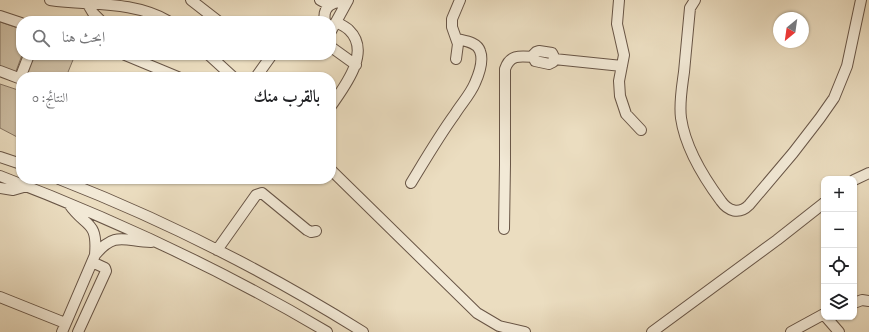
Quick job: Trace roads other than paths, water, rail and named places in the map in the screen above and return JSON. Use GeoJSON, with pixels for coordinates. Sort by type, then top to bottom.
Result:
{"type":"FeatureCollection","features":[{"type":"Feature","properties":{"kind":"street"},"geometry":{"type":"LineString","coordinates":[[50,0],[111,4],[138,8],[158,16]]}},
{"type":"Feature","properties":{"kind":"street"},"geometry":{"type":"LineString","coordinates":[[191,0],[212,16]]}},
{"type":"Feature","properties":{"kind":"street"},"geometry":{"type":"LineString","coordinates":[[320,0],[329,5]]}},
{"type":"Feature","properties":{"kind":"street"},"geometry":{"type":"LineString","coordinates":[[456,59],[458,44],[452,27],[452,19],[460,0]]}},
{"type":"Feature","properties":{"kind":"street"},"geometry":{"type":"LineString","coordinates":[[619,0],[617,24],[623,49],[619,81],[621,103],[626,114],[641,130]]}},
{"type":"Feature","properties":{"kind":"street"},"geometry":{"type":"LineString","coordinates":[[695,0],[690,8],[680,102],[682,124],[697,161],[712,188],[726,207],[734,211],[746,208],[749,205],[793,153],[834,98],[847,66],[861,0]]}},
{"type":"Feature","properties":{"kind":"street"},"geometry":{"type":"LineString","coordinates":[[324,16],[324,13],[329,5],[336,2],[347,2]]}},
{"type":"Feature","properties":{"kind":"street"},"geometry":{"type":"LineString","coordinates":[[336,20],[347,2]]}},
{"type":"Feature","properties":{"kind":"street"},"geometry":{"type":"LineString","coordinates":[[87,3],[96,16]]}},
{"type":"Feature","properties":{"kind":"street"},"geometry":{"type":"LineString","coordinates":[[0,16],[16,21]]}},
{"type":"Feature","properties":{"kind":"street"},"geometry":{"type":"LineString","coordinates":[[336,27],[349,29],[355,40],[357,52],[356,65],[336,98]]}},
{"type":"Feature","properties":{"kind":"street"},"geometry":{"type":"LineString","coordinates":[[410,184],[471,90],[479,73],[481,60],[479,48],[474,44],[457,39]]}},
{"type":"Feature","properties":{"kind":"street"},"geometry":{"type":"LineString","coordinates":[[336,51],[356,65]]}},
{"type":"Feature","properties":{"kind":"street"},"geometry":{"type":"LineString","coordinates":[[504,229],[506,164],[505,69],[510,60],[516,57],[533,57],[536,52],[539,51],[550,52],[554,55],[554,59],[622,66]]}},
{"type":"Feature","properties":{"kind":"street"},"geometry":{"type":"LineString","coordinates":[[22,72],[27,60]]}},
{"type":"Feature","properties":{"kind":"street"},"geometry":{"type":"LineString","coordinates":[[137,60],[166,72]]}},
{"type":"Feature","properties":{"kind":"street"},"geometry":{"type":"LineString","coordinates":[[214,60],[228,72]]}},
{"type":"Feature","properties":{"kind":"street"},"geometry":{"type":"LineString","coordinates":[[260,72],[268,60]]}},
{"type":"Feature","properties":{"kind":"street"},"geometry":{"type":"LineString","coordinates":[[0,71],[16,77]]}},
{"type":"Feature","properties":{"kind":"street"},"geometry":{"type":"LineString","coordinates":[[0,157],[16,162]]}},
{"type":"Feature","properties":{"kind":"street"},"geometry":{"type":"LineString","coordinates":[[857,179],[869,173]]}},
{"type":"Feature","properties":{"kind":"street"},"geometry":{"type":"LineString","coordinates":[[336,175],[477,313],[499,326],[526,332]]}},
{"type":"Feature","properties":{"kind":"street"},"geometry":{"type":"LineString","coordinates":[[0,176],[16,182]]}},
{"type":"Feature","properties":{"kind":"street"},"geometry":{"type":"LineString","coordinates":[[22,184],[68,202],[159,242],[265,297],[327,332]]}},
{"type":"Feature","properties":{"kind":"street"},"geometry":{"type":"LineString","coordinates":[[71,184],[136,211],[217,250],[288,287],[363,332]]}},
{"type":"Feature","properties":{"kind":"street"},"geometry":{"type":"LineString","coordinates":[[0,188],[12,190],[27,186]]}},
{"type":"Feature","properties":{"kind":"street"},"geometry":{"type":"LineString","coordinates":[[217,250],[256,195],[262,193],[307,230],[311,232],[316,230]]}},
{"type":"Feature","properties":{"kind":"street"},"geometry":{"type":"LineString","coordinates":[[0,297],[64,328],[93,258],[96,239],[92,227],[75,212],[68,202]]}},
{"type":"Feature","properties":{"kind":"street"},"geometry":{"type":"LineString","coordinates":[[652,332],[821,205]]}},
{"type":"Feature","properties":{"kind":"street"},"geometry":{"type":"LineString","coordinates":[[93,258],[105,244],[120,238],[159,242]]}},
{"type":"Feature","properties":{"kind":"street"},"geometry":{"type":"LineString","coordinates":[[78,332],[106,271],[105,268],[93,258]]}},
{"type":"Feature","properties":{"kind":"street"},"geometry":{"type":"LineString","coordinates":[[857,302],[862,300],[869,301]]}},
{"type":"Feature","properties":{"kind":"street"},"geometry":{"type":"LineString","coordinates":[[791,332],[821,316]]}},
{"type":"Feature","properties":{"kind":"street"},"geometry":{"type":"LineString","coordinates":[[829,320],[839,332]]}}]}
